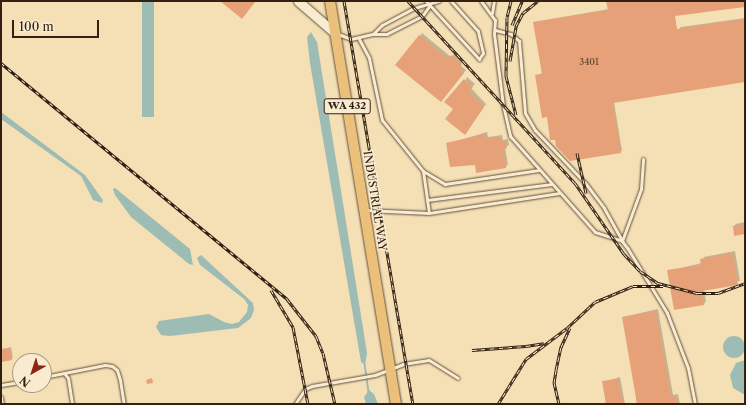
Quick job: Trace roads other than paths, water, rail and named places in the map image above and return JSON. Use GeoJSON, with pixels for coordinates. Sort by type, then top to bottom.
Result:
{"type":"FeatureCollection","features":[{"type":"Feature","properties":{"kind":"main road"},"geometry":{"type":"LineString","coordinates":[[298,1],[335,32]]}},
{"type":"Feature","properties":{"kind":"main road","name":"INDUSTRIAL WAY"},"geometry":{"type":"LineString","coordinates":[[330,1],[396,404]]}},
{"type":"Feature","properties":{"kind":"lane"},"geometry":{"type":"LineString","coordinates":[[426,1],[479,59],[484,53],[478,31],[451,1]]}},
{"type":"Feature","properties":{"kind":"lane"},"geometry":{"type":"LineString","coordinates":[[373,34],[382,25],[408,12],[438,1]]}},
{"type":"Feature","properties":{"kind":"lane"},"geometry":{"type":"LineString","coordinates":[[481,1],[492,13],[495,20],[506,129],[515,144],[595,232],[622,241]]}},
{"type":"Feature","properties":{"kind":"lane"},"geometry":{"type":"LineString","coordinates":[[492,13],[494,1]]}},
{"type":"Feature","properties":{"kind":"lane"},"geometry":{"type":"LineString","coordinates":[[335,32],[351,39],[373,34],[387,34],[422,16],[430,5]]}},
{"type":"Feature","properties":{"kind":"lane"},"geometry":{"type":"LineString","coordinates":[[495,30],[511,34],[519,41],[525,113],[535,130],[586,184],[604,208],[622,241],[667,313],[688,368],[695,404]]}},
{"type":"Feature","properties":{"kind":"lane"},"geometry":{"type":"LineString","coordinates":[[359,38],[369,58],[382,120],[423,171],[445,184],[539,170]]}},
{"type":"Feature","properties":{"kind":"lane"},"geometry":{"type":"LineString","coordinates":[[622,241],[641,189],[643,159]]}},
{"type":"Feature","properties":{"kind":"lane"},"geometry":{"type":"LineString","coordinates":[[423,171],[429,213]]}},
{"type":"Feature","properties":{"kind":"lane"},"geometry":{"type":"LineString","coordinates":[[427,200],[552,184]]}},
{"type":"Feature","properties":{"kind":"lane"},"geometry":{"type":"LineString","coordinates":[[364,210],[429,213],[560,193]]}},
{"type":"Feature","properties":{"kind":"lane"},"geometry":{"type":"LineString","coordinates":[[295,404],[305,389],[312,386],[376,375],[390,369],[429,360],[458,378]]}},
{"type":"Feature","properties":{"kind":"lane"},"geometry":{"type":"LineString","coordinates":[[52,375],[112,366],[117,370],[124,404]]}},
{"type":"Feature","properties":{"kind":"lane"},"geometry":{"type":"LineString","coordinates":[[64,373],[68,378],[72,404]]}},
{"type":"Feature","properties":{"kind":"lane"},"geometry":{"type":"LineString","coordinates":[[1,385],[12,383]]}},
{"type":"Feature","properties":{"kind":"lane"},"geometry":{"type":"LineString","coordinates":[[1,397],[2,404]]}},
{"type":"Feature","properties":{"kind":"water"},"geometry":{"type":"Polygon","coordinates":[[[142,1],[154,1],[154,117],[142,117],[142,1]]]}},
{"type":"Feature","properties":{"kind":"water"},"geometry":{"type":"Polygon","coordinates":[[[311,32],[317,42],[367,353],[365,365],[361,362],[310,63],[307,37],[311,32]]]}},
{"type":"Feature","properties":{"kind":"water"},"geometry":{"type":"Polygon","coordinates":[[[1,112],[85,175],[103,200],[102,203],[93,200],[81,176],[1,119],[1,112]]]}},
{"type":"Feature","properties":{"kind":"water"},"geometry":{"type":"Polygon","coordinates":[[[115,188],[190,249],[193,265],[189,264],[131,217],[115,195],[113,189],[115,188]]]}},
{"type":"Feature","properties":{"kind":"water"},"geometry":{"type":"Polygon","coordinates":[[[201,255],[253,303],[254,310],[251,318],[238,328],[170,336],[161,335],[156,327],[159,321],[209,314],[224,322],[232,324],[239,322],[247,312],[248,305],[244,299],[200,265],[197,258],[201,255]]]}},
{"type":"Feature","properties":{"kind":"water"},"geometry":{"type":"Polygon","coordinates":[[[734,336],[742,339],[745,347],[742,355],[734,358],[726,355],[723,347],[726,339],[734,336]]]}},
{"type":"Feature","properties":{"kind":"water"},"geometry":{"type":"Polygon","coordinates":[[[745,360],[745,395],[733,388],[730,375],[736,363],[745,360]]]}},
{"type":"Feature","properties":{"kind":"water"},"geometry":{"type":"Polygon","coordinates":[[[369,390],[374,394],[378,404],[366,404],[364,397],[369,390]]]}},
{"type":"Feature","properties":{"kind":"waterway"},"geometry":{"type":"LineString","coordinates":[[365,364],[369,392]]}},
{"type":"Feature","properties":{"kind":"railway"},"geometry":{"type":"LineString","coordinates":[[344,1],[413,404]]}},
{"type":"Feature","properties":{"kind":"railway"},"geometry":{"type":"LineString","coordinates":[[408,1],[575,183],[624,254],[640,271],[658,283],[697,293],[718,293],[745,283]]}},
{"type":"Feature","properties":{"kind":"railway"},"geometry":{"type":"LineString","coordinates":[[511,1],[507,17],[506,76],[516,115]]}},
{"type":"Feature","properties":{"kind":"railway"},"geometry":{"type":"LineString","coordinates":[[512,25],[522,1]]}},
{"type":"Feature","properties":{"kind":"railway"},"geometry":{"type":"LineString","coordinates":[[510,61],[516,26],[523,13],[538,1]]}},
{"type":"Feature","properties":{"kind":"railway"},"geometry":{"type":"LineString","coordinates":[[1,63],[287,299],[316,336],[323,353],[335,404]]}},
{"type":"Feature","properties":{"kind":"railway"},"geometry":{"type":"LineString","coordinates":[[577,153],[586,193]]}},
{"type":"Feature","properties":{"kind":"railway"},"geometry":{"type":"LineString","coordinates":[[498,404],[526,359],[567,328],[595,302],[633,286],[663,286]]}},
{"type":"Feature","properties":{"kind":"railway"},"geometry":{"type":"LineString","coordinates":[[271,290],[293,327],[308,404]]}},
{"type":"Feature","properties":{"kind":"railway"},"geometry":{"type":"LineString","coordinates":[[559,404],[554,383],[561,347],[570,328]]}},
{"type":"Feature","properties":{"kind":"railway"},"geometry":{"type":"LineString","coordinates":[[472,350],[526,346],[544,343]]}}]}
